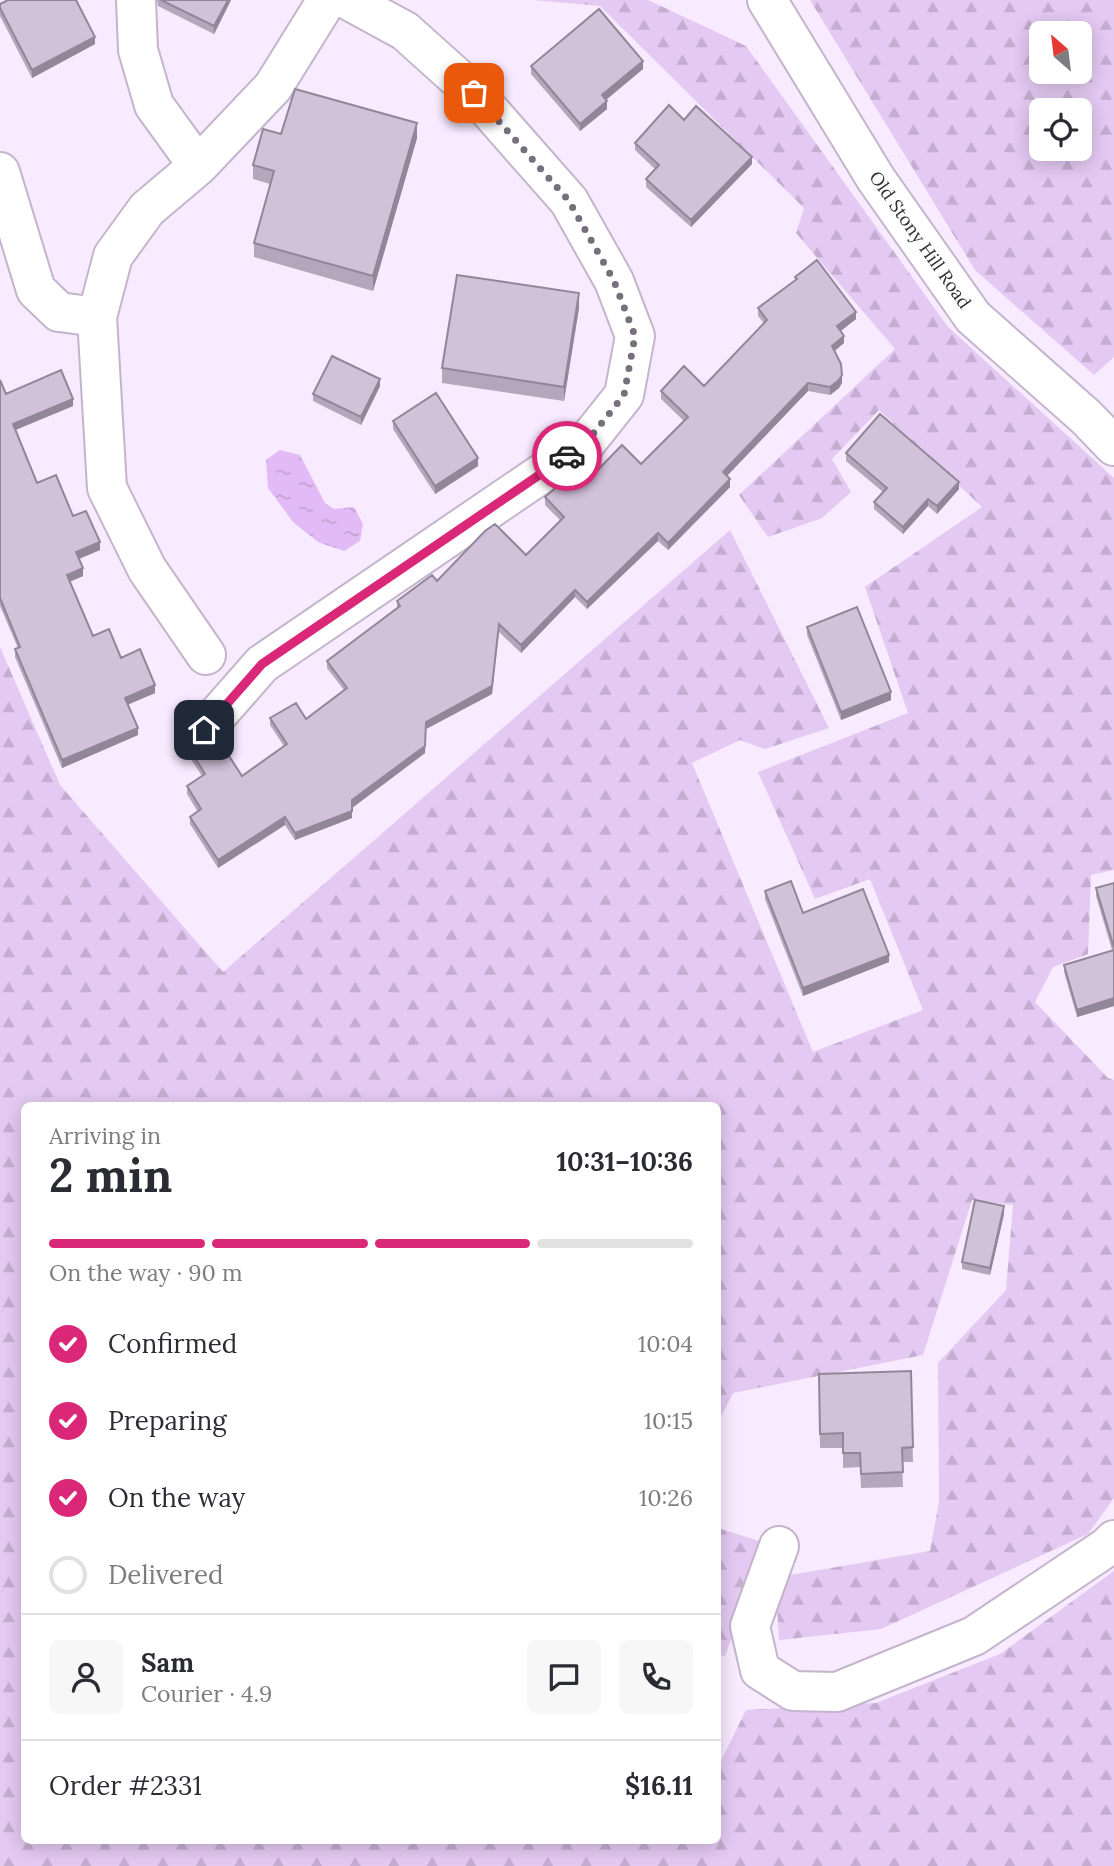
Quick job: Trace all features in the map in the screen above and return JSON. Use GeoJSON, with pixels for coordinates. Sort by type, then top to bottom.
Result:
{"type":"FeatureCollection","features":[{"type":"Feature","properties":{"kind":"street"},"geometry":{"type":"LineString","coordinates":[[136,0],[138,50],[154,105],[198,166]]}},
{"type":"Feature","properties":{"kind":"street"},"geometry":{"type":"LineString","coordinates":[[206,655],[146,569],[107,488],[97,317],[113,256],[147,209],[198,166],[273,87],[327,0]]}},
{"type":"Feature","properties":{"kind":"street"},"geometry":{"type":"LineString","coordinates":[[204,730],[262,664],[585,444],[624,395],[635,336],[614,281],[569,201],[474,93],[405,31],[348,0]]}},
{"type":"Feature","properties":{"kind":"street","name":"Old Stony Hill Road"},"geometry":{"type":"LineString","coordinates":[[766,0],[876,179],[974,317],[1086,417],[1114,446]]}},
{"type":"Feature","properties":{"kind":"street"},"geometry":{"type":"LineString","coordinates":[[0,172],[36,290],[59,312],[97,317]]}},
{"type":"Feature","properties":{"kind":"street"},"geometry":{"type":"LineString","coordinates":[[779,1546],[750,1626],[760,1670],[793,1691],[837,1692],[974,1636],[1114,1540]]}},
{"type":"Feature","properties":{"kind":"green space"},"geometry":{"type":"Polygon","coordinates":[[[534,0],[648,0],[746,46],[948,327],[1114,478],[1114,870],[1091,875],[1088,954],[1053,967],[1035,1002],[1108,1078],[1114,1080],[1114,1498],[1088,1534],[881,1629],[779,1640],[777,1606],[790,1575],[930,1551],[939,1502],[938,1363],[1006,1290],[1013,1205],[972,1200],[923,1355],[733,1393],[721,1417],[721,1102],[21,1102],[21,1844],[721,1844],[721,1761],[746,1710],[876,1703],[1000,1654],[1114,1571],[1114,1866],[0,1866],[0,647],[60,785],[223,972],[730,530],[829,728],[765,749],[740,740],[692,763],[813,1052],[923,1010],[870,879],[815,899],[758,772],[908,713],[865,587],[982,507],[879,410],[832,459],[851,492],[822,518],[768,537],[739,495],[895,349],[796,233],[804,208],[600,6],[534,0]]]}},
{"type":"Feature","properties":{"kind":"green space"},"geometry":{"type":"Polygon","coordinates":[[[810,0],[1114,0],[1114,357],[1094,375],[975,270],[810,0]]]}},
{"type":"Feature","properties":{"kind":"green space"},"geometry":{"type":"Polygon","coordinates":[[[721,1529],[766,1543],[725,1656],[721,1655],[721,1529]]]}},
{"type":"Feature","properties":{"kind":"water"},"geometry":{"type":"Polygon","coordinates":[[[280,450],[300,455],[325,503],[334,509],[354,507],[363,524],[360,541],[344,551],[318,542],[293,522],[268,488],[266,460],[280,450]]]}},
{"type":"Feature","properties":{"kind":"building"},"geometry":{"type":"Polygon","coordinates":[[[8,0],[76,0],[95,37],[32,70],[0,8],[0,4],[8,0]]]}},
{"type":"Feature","properties":{"kind":"building"},"geometry":{"type":"Polygon","coordinates":[[[161,0],[228,0],[214,26],[161,0]]]}},
{"type":"Feature","properties":{"kind":"building"},"geometry":{"type":"Polygon","coordinates":[[[599,9],[643,61],[602,95],[607,101],[580,124],[531,66],[599,9]]]}},
{"type":"Feature","properties":{"kind":"building"},"geometry":{"type":"Polygon","coordinates":[[[295,89],[417,123],[373,276],[254,243],[274,171],[253,165],[263,129],[281,134],[295,89]]]}},
{"type":"Feature","properties":{"kind":"building"},"geometry":{"type":"Polygon","coordinates":[[[669,105],[684,120],[696,106],[752,157],[691,220],[646,179],[659,165],[635,143],[669,105]]]}},
{"type":"Feature","properties":{"kind":"building"},"geometry":{"type":"Polygon","coordinates":[[[817,260],[856,312],[837,326],[844,336],[832,346],[841,364],[842,375],[839,380],[830,387],[808,383],[723,472],[730,479],[668,543],[658,533],[587,602],[575,590],[521,645],[499,624],[492,686],[426,722],[425,746],[352,800],[352,811],[295,833],[285,817],[218,860],[190,817],[201,809],[187,786],[205,774],[192,753],[218,739],[242,776],[287,744],[270,718],[296,703],[306,719],[347,688],[327,661],[400,606],[397,601],[432,575],[437,581],[495,524],[526,555],[564,517],[545,497],[577,469],[588,480],[622,445],[641,464],[688,417],[661,391],[684,366],[704,386],[767,320],[758,308],[797,279],[795,277],[817,260]]]}},
{"type":"Feature","properties":{"kind":"building"},"geometry":{"type":"Polygon","coordinates":[[[457,275],[579,293],[564,387],[442,368],[457,275]]]}},
{"type":"Feature","properties":{"kind":"building"},"geometry":{"type":"Polygon","coordinates":[[[332,356],[380,379],[361,417],[313,394],[332,356]]]}},
{"type":"Feature","properties":{"kind":"building"},"geometry":{"type":"Polygon","coordinates":[[[61,370],[73,399],[13,424],[37,483],[56,475],[73,516],[86,511],[100,542],[76,552],[83,568],[67,575],[93,636],[109,629],[121,658],[140,649],[155,685],[125,698],[138,728],[62,760],[15,649],[20,647],[0,598],[0,380],[6,394],[61,370]]]}},
{"type":"Feature","properties":{"kind":"building"},"geometry":{"type":"Polygon","coordinates":[[[436,393],[478,458],[435,486],[393,421],[436,393]]]}},
{"type":"Feature","properties":{"kind":"building"},"geometry":{"type":"Polygon","coordinates":[[[880,414],[959,482],[937,506],[928,499],[903,527],[874,502],[887,488],[846,453],[880,414]]]}},
{"type":"Feature","properties":{"kind":"building"},"geometry":{"type":"Polygon","coordinates":[[[857,607],[891,692],[841,712],[807,627],[857,607]]]}},
{"type":"Feature","properties":{"kind":"building"},"geometry":{"type":"Polygon","coordinates":[[[791,881],[803,913],[863,889],[889,955],[803,988],[765,891],[791,881]]]}},
{"type":"Feature","properties":{"kind":"building"},"geometry":{"type":"Polygon","coordinates":[[[1114,883],[1114,948],[1096,888],[1114,883]]]}},
{"type":"Feature","properties":{"kind":"building"},"geometry":{"type":"Polygon","coordinates":[[[1114,950],[1114,998],[1077,1010],[1064,965],[1114,950]]]}},
{"type":"Feature","properties":{"kind":"building"},"geometry":{"type":"Polygon","coordinates":[[[975,1200],[1004,1206],[990,1268],[962,1262],[975,1200]]]}},
{"type":"Feature","properties":{"kind":"building"},"geometry":{"type":"Polygon","coordinates":[[[911,1371],[913,1447],[902,1448],[903,1472],[861,1474],[860,1453],[843,1453],[843,1433],[820,1434],[819,1374],[911,1371]]]}},
{"type":"Feature","properties":{"kind":"way so far"},"geometry":{"type":"LineString","coordinates":[[474,93],[569,201],[614,281],[635,336],[624,395],[585,444],[567,456]]}},
{"type":"Feature","properties":{"kind":"route"},"geometry":{"type":"LineString","coordinates":[[204,730],[262,664],[567,456]]}}]}
